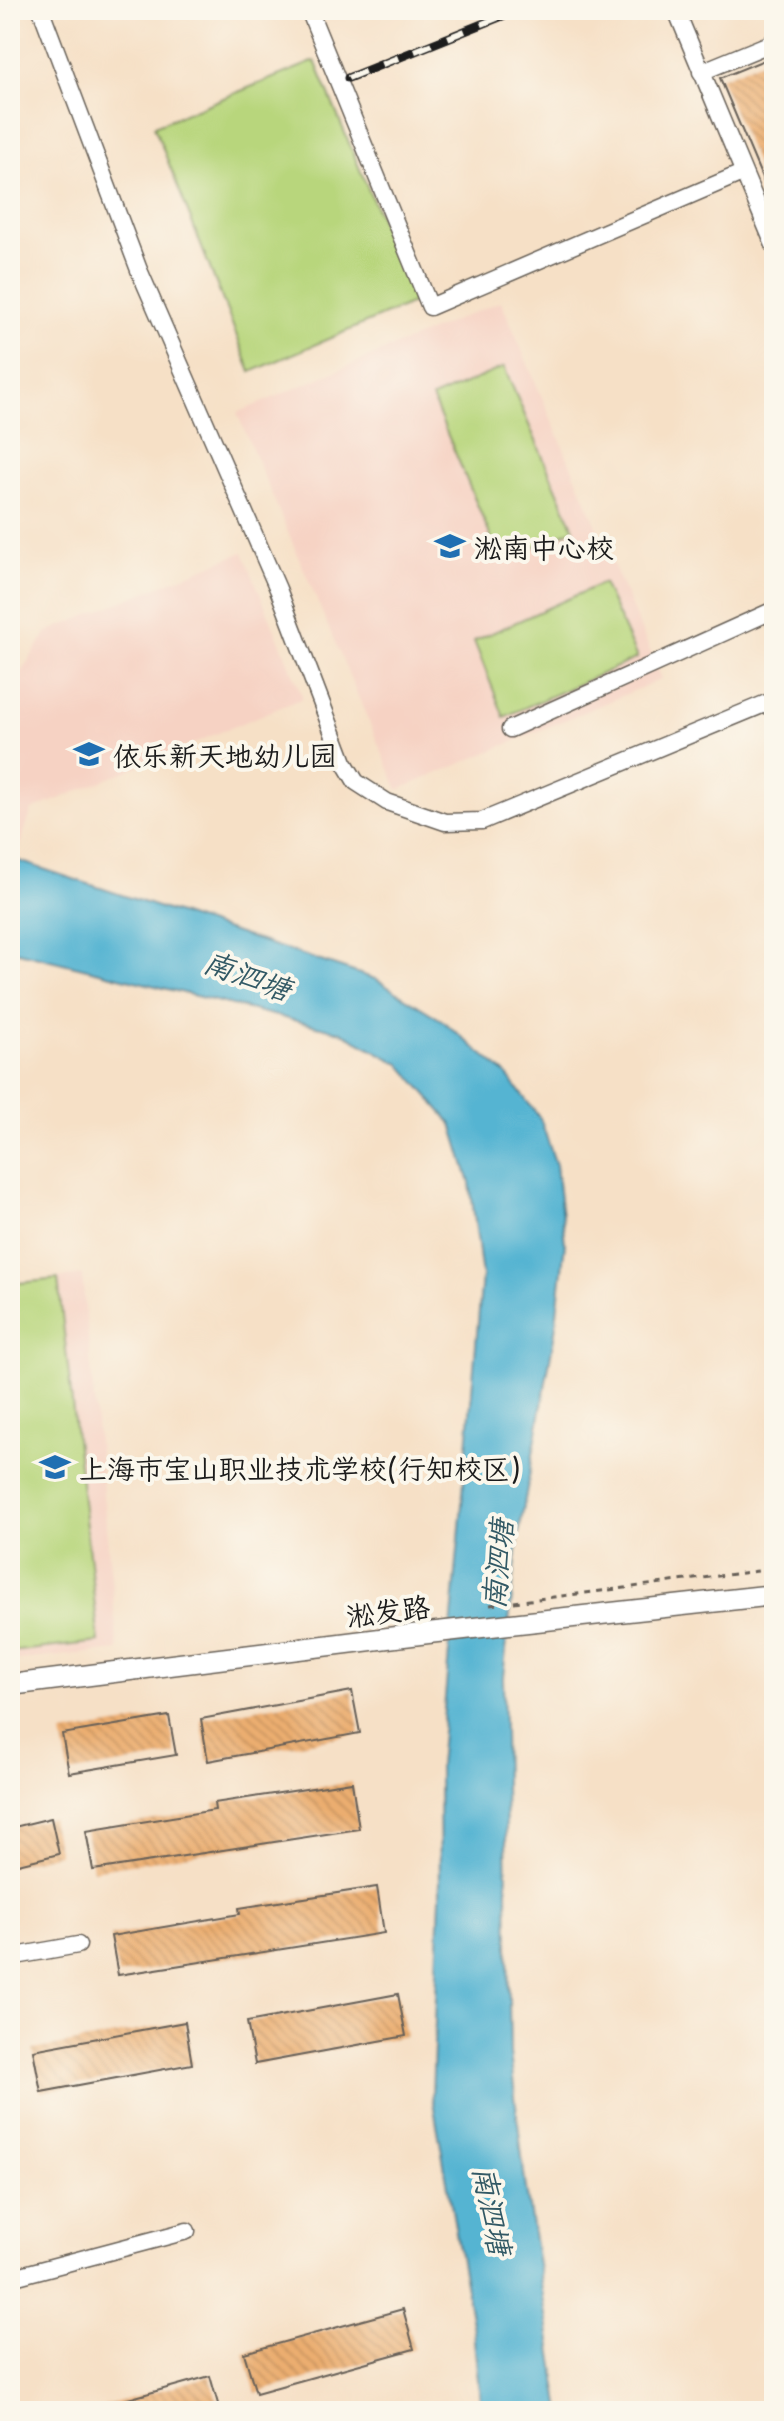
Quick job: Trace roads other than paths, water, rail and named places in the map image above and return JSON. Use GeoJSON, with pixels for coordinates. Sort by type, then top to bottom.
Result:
{"type":"FeatureCollection","features":[{"type":"Feature","properties":{"kind":"street"},"geometry":{"type":"LineString","coordinates":[[41,10],[139,270],[278,589],[344,762],[356,782],[387,802],[445,822],[482,821],[774,700]]}},
{"type":"Feature","properties":{"kind":"street"},"geometry":{"type":"LineString","coordinates":[[309,10],[430,307],[742,173]]}},
{"type":"Feature","properties":{"kind":"street"},"geometry":{"type":"LineString","coordinates":[[676,10],[774,245]]}},
{"type":"Feature","properties":{"kind":"street"},"geometry":{"type":"LineString","coordinates":[[701,72],[774,42]]}},
{"type":"Feature","properties":{"kind":"street"},"geometry":{"type":"LineString","coordinates":[[510,729],[774,610]]}},
{"type":"Feature","properties":{"kind":"street","name":"淞发路"},"geometry":{"type":"LineString","coordinates":[[10,1685],[428,1633],[774,1595]]}},
{"type":"Feature","properties":{"kind":"street"},"geometry":{"type":"LineString","coordinates":[[10,1957],[78,1945]]}},
{"type":"Feature","properties":{"kind":"street"},"geometry":{"type":"LineString","coordinates":[[10,2278],[187,2231]]}},
{"type":"Feature","properties":{"kind":"water","name":"南泗塘"},"geometry":{"type":"Polygon","coordinates":[[[10,858],[375,979],[443,1021],[505,1073],[540,1118],[556,1165],[565,1243],[555,1331],[519,1533],[503,1677],[510,2053],[525,2182],[561,2411],[481,2411],[473,2329],[432,2096],[440,1897],[439,1766],[482,1276],[470,1183],[452,1124],[400,1064],[341,1032],[10,950],[10,858]]]}},
{"type":"Feature","properties":{"kind":"railway"},"geometry":{"type":"LineString","coordinates":[[348,78],[517,10]]}},
{"type":"Feature","properties":{"kind":"place","name":"淞南中心校"},"geometry":{"type":"Point","coordinates":[450,546]}},
{"type":"Feature","properties":{"kind":"place","name":"依乐新天地幼儿园"},"geometry":{"type":"Point","coordinates":[89,754]}},
{"type":"Feature","properties":{"kind":"place","name":"上海市宝山职业技术学校(行知校区)"},"geometry":{"type":"Point","coordinates":[55,1467]}}]}
